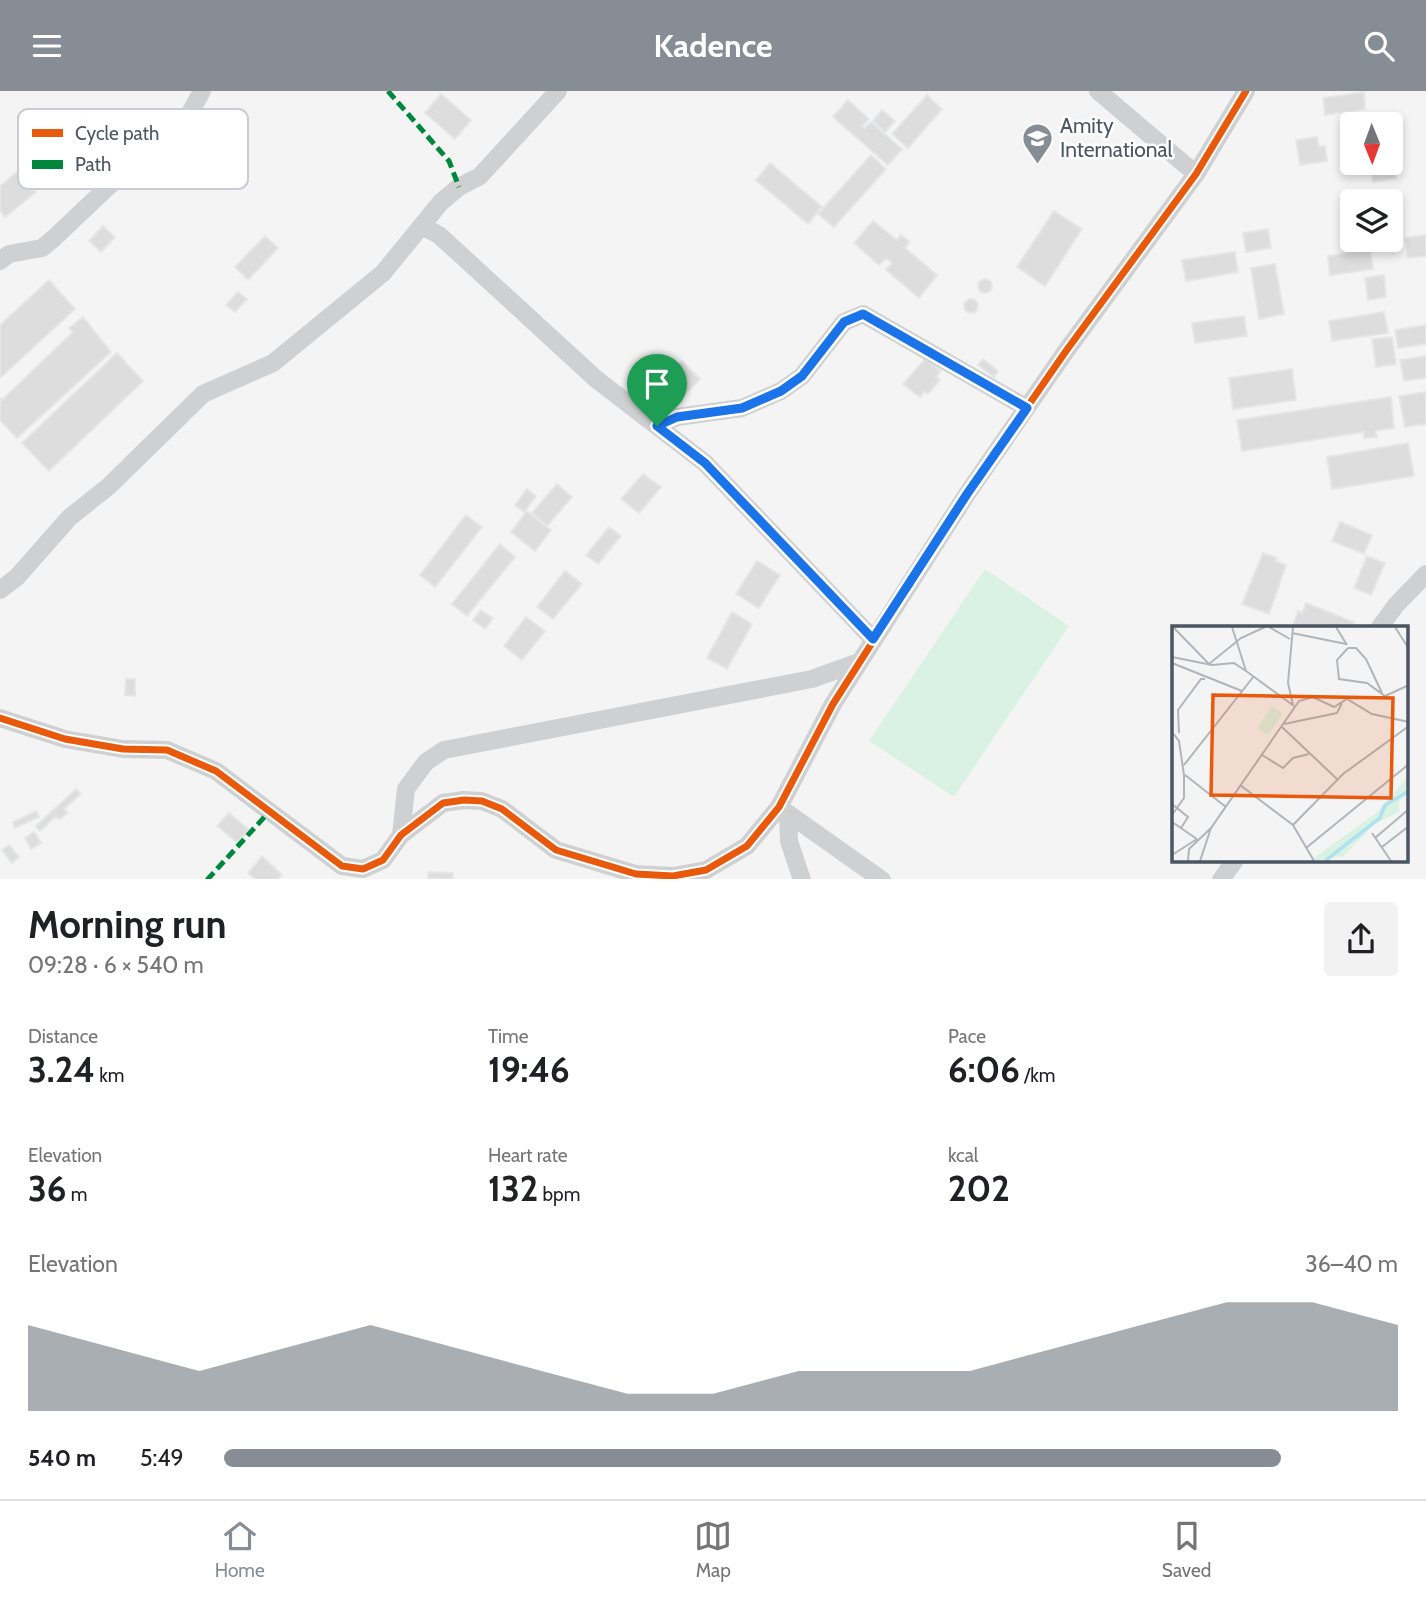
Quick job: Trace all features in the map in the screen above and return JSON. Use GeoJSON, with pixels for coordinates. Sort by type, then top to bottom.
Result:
{"type":"FeatureCollection","features":[{"type":"Feature","properties":{"kind":"street"},"geometry":{"type":"LineString","coordinates":[[192,109],[202,91]]}},
{"type":"Feature","properties":{"kind":"street"},"geometry":{"type":"LineString","coordinates":[[0,590],[18,577],[69,519],[109,486],[203,394],[273,363],[383,273],[441,202],[459,187],[480,176],[558,91]]}},
{"type":"Feature","properties":{"kind":"street"},"geometry":{"type":"LineString","coordinates":[[1098,91],[1196,174]]}},
{"type":"Feature","properties":{"kind":"street"},"geometry":{"type":"LineString","coordinates":[[0,718],[65,739],[123,749],[167,750],[216,771],[342,866],[363,869],[383,860],[401,835],[443,803],[464,800],[482,801],[502,809],[556,850],[636,874],[673,876],[706,870],[747,846],[783,810],[833,705],[873,639],[967,494],[1196,174],[1246,91]]}},
{"type":"Feature","properties":{"kind":"street"},"geometry":{"type":"LineString","coordinates":[[0,261],[9,254],[42,247],[106,189]]}},
{"type":"Feature","properties":{"kind":"street"},"geometry":{"type":"LineString","coordinates":[[422,226],[439,235],[596,379],[705,463],[873,639]]}},
{"type":"Feature","properties":{"kind":"street"},"geometry":{"type":"LineString","coordinates":[[657,426],[677,417],[742,408],[781,391],[802,376],[844,322],[863,314],[1027,408]]}},
{"type":"Feature","properties":{"kind":"street"},"geometry":{"type":"LineString","coordinates":[[1381,626],[1396,605],[1426,574]]}},
{"type":"Feature","properties":{"kind":"street"},"geometry":{"type":"LineString","coordinates":[[401,835],[406,789],[425,762],[444,750],[812,679],[859,662]]}},
{"type":"Feature","properties":{"kind":"street"},"geometry":{"type":"LineString","coordinates":[[783,810],[789,841],[802,879]]}},
{"type":"Feature","properties":{"kind":"street"},"geometry":{"type":"LineString","coordinates":[[783,810],[881,879]]}},
{"type":"Feature","properties":{"kind":"street"},"geometry":{"type":"LineString","coordinates":[[1222,879],[1234,862]]}},
{"type":"Feature","properties":{"kind":"green space"},"geometry":{"type":"Polygon","coordinates":[[[985,569],[1069,626],[954,797],[869,741],[985,569]]]}},
{"type":"Feature","properties":{"kind":"building"},"geometry":{"type":"Polygon","coordinates":[[[1364,92],[1365,109],[1325,115],[1323,98],[1364,92]]]}},
{"type":"Feature","properties":{"kind":"building"},"geometry":{"type":"Polygon","coordinates":[[[441,94],[471,120],[455,139],[425,113],[441,94]]]}},
{"type":"Feature","properties":{"kind":"building"},"geometry":{"type":"Polygon","coordinates":[[[927,95],[942,109],[908,148],[892,134],[927,95]]]}},
{"type":"Feature","properties":{"kind":"building"},"geometry":{"type":"Polygon","coordinates":[[[848,100],[869,119],[862,126],[865,128],[871,122],[902,149],[888,165],[833,117],[848,100]]]}},
{"type":"Feature","properties":{"kind":"building"},"geometry":{"type":"Polygon","coordinates":[[[882,110],[895,121],[885,132],[873,121],[882,110]]]}},
{"type":"Feature","properties":{"kind":"building"},"geometry":{"type":"Polygon","coordinates":[[[1317,137],[1319,147],[1325,146],[1327,161],[1300,165],[1296,140],[1317,137]]]}},
{"type":"Feature","properties":{"kind":"building"},"geometry":{"type":"Polygon","coordinates":[[[871,155],[886,169],[834,227],[818,214],[871,155]]]}},
{"type":"Feature","properties":{"kind":"building"},"geometry":{"type":"Polygon","coordinates":[[[770,163],[822,207],[808,224],[756,180],[770,163]]]}},
{"type":"Feature","properties":{"kind":"building"},"geometry":{"type":"Polygon","coordinates":[[[18,171],[18,189],[33,189],[36,192],[5,217],[0,211],[0,186],[18,171]]]}},
{"type":"Feature","properties":{"kind":"building"},"geometry":{"type":"Polygon","coordinates":[[[1372,175],[1395,175],[1396,178],[1373,182],[1372,175]]]}},
{"type":"Feature","properties":{"kind":"building"},"geometry":{"type":"Polygon","coordinates":[[[1054,211],[1082,229],[1045,286],[1017,267],[1054,211]]]}},
{"type":"Feature","properties":{"kind":"building"},"geometry":{"type":"Polygon","coordinates":[[[873,221],[897,240],[901,235],[910,242],[905,248],[937,275],[919,298],[886,270],[892,263],[886,258],[879,265],[854,243],[873,221]]]}},
{"type":"Feature","properties":{"kind":"building"},"geometry":{"type":"Polygon","coordinates":[[[103,226],[115,237],[101,252],[89,241],[103,226]]]}},
{"type":"Feature","properties":{"kind":"building"},"geometry":{"type":"Polygon","coordinates":[[[1268,229],[1271,248],[1246,252],[1243,233],[1268,229]]]}},
{"type":"Feature","properties":{"kind":"building"},"geometry":{"type":"Polygon","coordinates":[[[1426,235],[1426,256],[1408,258],[1405,238],[1426,235]]]}},
{"type":"Feature","properties":{"kind":"building"},"geometry":{"type":"Polygon","coordinates":[[[265,236],[278,248],[248,280],[235,267],[265,236]]]}},
{"type":"Feature","properties":{"kind":"building"},"geometry":{"type":"Polygon","coordinates":[[[1235,252],[1238,272],[1186,281],[1182,260],[1235,252]]]}},
{"type":"Feature","properties":{"kind":"building"},"geometry":{"type":"Polygon","coordinates":[[[1370,252],[1373,269],[1330,275],[1328,256],[1370,252]]]}},
{"type":"Feature","properties":{"kind":"building"},"geometry":{"type":"Polygon","coordinates":[[[1275,264],[1284,314],[1259,319],[1251,268],[1275,264]]]}},
{"type":"Feature","properties":{"kind":"building"},"geometry":{"type":"Polygon","coordinates":[[[1384,275],[1386,297],[1368,300],[1365,278],[1384,275]]]}},
{"type":"Feature","properties":{"kind":"building"},"geometry":{"type":"Polygon","coordinates":[[[985,279],[990,281],[990,291],[985,293],[980,291],[978,286],[980,281],[985,279]]]}},
{"type":"Feature","properties":{"kind":"building"},"geometry":{"type":"Polygon","coordinates":[[[49,280],[75,309],[0,378],[0,325],[49,280]]]}},
{"type":"Feature","properties":{"kind":"building"},"geometry":{"type":"Polygon","coordinates":[[[238,292],[247,299],[235,312],[226,305],[238,292]]]}},
{"type":"Feature","properties":{"kind":"building"},"geometry":{"type":"Polygon","coordinates":[[[971,299],[976,301],[976,311],[971,313],[966,311],[964,306],[966,301],[971,299]]]}},
{"type":"Feature","properties":{"kind":"building"},"geometry":{"type":"Polygon","coordinates":[[[1384,312],[1388,333],[1332,341],[1329,321],[1384,312]]]}},
{"type":"Feature","properties":{"kind":"building"},"geometry":{"type":"Polygon","coordinates":[[[1244,316],[1247,336],[1195,343],[1192,323],[1244,316]]]}},
{"type":"Feature","properties":{"kind":"building"},"geometry":{"type":"Polygon","coordinates":[[[83,317],[111,352],[17,438],[0,420],[0,398],[2,400],[73,332],[69,328],[83,317]]]}},
{"type":"Feature","properties":{"kind":"building"},"geometry":{"type":"Polygon","coordinates":[[[1426,325],[1426,344],[1398,348],[1395,330],[1426,325]]]}},
{"type":"Feature","properties":{"kind":"building"},"geometry":{"type":"Polygon","coordinates":[[[1392,337],[1396,364],[1376,367],[1372,339],[1392,337]]]}},
{"type":"Feature","properties":{"kind":"building"},"geometry":{"type":"Polygon","coordinates":[[[117,353],[143,381],[49,471],[22,443],[117,353]]]}},
{"type":"Feature","properties":{"kind":"building"},"geometry":{"type":"Polygon","coordinates":[[[1426,356],[1426,378],[1404,381],[1400,360],[1426,356]]]}},
{"type":"Feature","properties":{"kind":"building"},"geometry":{"type":"Polygon","coordinates":[[[925,359],[941,371],[936,377],[940,380],[928,394],[925,391],[920,397],[903,384],[925,359]]]}},
{"type":"Feature","properties":{"kind":"building"},"geometry":{"type":"Polygon","coordinates":[[[983,359],[998,371],[994,377],[978,365],[983,359]]]}},
{"type":"Feature","properties":{"kind":"building"},"geometry":{"type":"Polygon","coordinates":[[[682,361],[700,379],[671,408],[653,390],[682,361]]]}},
{"type":"Feature","properties":{"kind":"building"},"geometry":{"type":"Polygon","coordinates":[[[1292,369],[1296,400],[1233,409],[1229,378],[1292,369]]]}},
{"type":"Feature","properties":{"kind":"building"},"geometry":{"type":"Polygon","coordinates":[[[1426,392],[1426,424],[1405,427],[1399,396],[1426,392]]]}},
{"type":"Feature","properties":{"kind":"building"},"geometry":{"type":"Polygon","coordinates":[[[1391,397],[1394,428],[1375,431],[1377,437],[1364,438],[1364,432],[1242,451],[1237,420],[1391,397]]]}},
{"type":"Feature","properties":{"kind":"building"},"geometry":{"type":"Polygon","coordinates":[[[1408,443],[1414,476],[1332,489],[1327,457],[1408,443]]]}},
{"type":"Feature","properties":{"kind":"building"},"geometry":{"type":"Polygon","coordinates":[[[643,474],[661,487],[639,513],[621,499],[643,474]]]}},
{"type":"Feature","properties":{"kind":"building"},"geometry":{"type":"Polygon","coordinates":[[[557,484],[572,497],[547,526],[532,513],[557,484]]]}},
{"type":"Feature","properties":{"kind":"building"},"geometry":{"type":"Polygon","coordinates":[[[527,489],[536,496],[524,512],[515,505],[527,489]]]}},
{"type":"Feature","properties":{"kind":"building"},"geometry":{"type":"Polygon","coordinates":[[[527,511],[551,530],[535,551],[511,532],[527,511]]]}},
{"type":"Feature","properties":{"kind":"building"},"geometry":{"type":"Polygon","coordinates":[[[466,515],[482,527],[435,587],[420,575],[466,515]]]}},
{"type":"Feature","properties":{"kind":"building"},"geometry":{"type":"Polygon","coordinates":[[[1340,522],[1372,535],[1364,554],[1332,541],[1340,522]]]}},
{"type":"Feature","properties":{"kind":"building"},"geometry":{"type":"Polygon","coordinates":[[[609,527],[621,536],[598,564],[586,555],[609,527]]]}},
{"type":"Feature","properties":{"kind":"building"},"geometry":{"type":"Polygon","coordinates":[[[500,544],[515,557],[467,616],[452,604],[500,544]]]}},
{"type":"Feature","properties":{"kind":"building"},"geometry":{"type":"Polygon","coordinates":[[[1263,553],[1286,565],[1269,614],[1242,604],[1263,553]]]}},
{"type":"Feature","properties":{"kind":"building"},"geometry":{"type":"Polygon","coordinates":[[[1367,556],[1385,563],[1371,595],[1354,588],[1367,556]]]}},
{"type":"Feature","properties":{"kind":"building"},"geometry":{"type":"Polygon","coordinates":[[[757,561],[780,575],[759,608],[736,594],[757,561]]]}},
{"type":"Feature","properties":{"kind":"building"},"geometry":{"type":"Polygon","coordinates":[[[565,571],[582,584],[553,619],[537,607],[565,571]]]}},
{"type":"Feature","properties":{"kind":"building"},"geometry":{"type":"Polygon","coordinates":[[[1306,603],[1354,622],[1352,626],[1293,625],[1298,611],[1302,613],[1306,603]]]}},
{"type":"Feature","properties":{"kind":"building"},"geometry":{"type":"Polygon","coordinates":[[[481,610],[493,618],[485,629],[473,620],[481,610]]]}},
{"type":"Feature","properties":{"kind":"building"},"geometry":{"type":"Polygon","coordinates":[[[732,612],[752,624],[727,669],[707,658],[732,612]]]}},
{"type":"Feature","properties":{"kind":"building"},"geometry":{"type":"Polygon","coordinates":[[[526,617],[545,631],[522,660],[504,646],[526,617]]]}},
{"type":"Feature","properties":{"kind":"building"},"geometry":{"type":"Polygon","coordinates":[[[126,679],[135,679],[135,696],[125,695],[126,679]]]}},
{"type":"Feature","properties":{"kind":"building"},"geometry":{"type":"Polygon","coordinates":[[[76,789],[81,794],[64,809],[68,813],[59,819],[55,817],[40,831],[36,826],[76,789]]]}},
{"type":"Feature","properties":{"kind":"building"},"geometry":{"type":"Polygon","coordinates":[[[36,811],[39,817],[15,828],[13,822],[36,811]]]}},
{"type":"Feature","properties":{"kind":"building"},"geometry":{"type":"Polygon","coordinates":[[[229,813],[249,830],[238,843],[217,826],[229,813]]]}},
{"type":"Feature","properties":{"kind":"building"},"geometry":{"type":"Polygon","coordinates":[[[34,832],[41,843],[31,849],[25,838],[34,832]]]}},
{"type":"Feature","properties":{"kind":"building"},"geometry":{"type":"Polygon","coordinates":[[[9,845],[19,857],[12,863],[2,850],[9,845]]]}},
{"type":"Feature","properties":{"kind":"building"},"geometry":{"type":"Polygon","coordinates":[[[262,856],[282,875],[278,879],[255,879],[248,873],[262,856]]]}},
{"type":"Feature","properties":{"kind":"building"},"geometry":{"type":"Polygon","coordinates":[[[428,872],[453,873],[453,879],[428,878],[428,872]]]}},
{"type":"Feature","properties":{"kind":"marked path"},"geometry":{"type":"LineString","coordinates":[[388,91],[449,161],[459,187]]}},
{"type":"Feature","properties":{"kind":"marked path"},"geometry":{"type":"LineString","coordinates":[[208,879],[269,812]]}},
{"type":"Feature","properties":{"kind":"cycle path"},"geometry":{"type":"LineString","coordinates":[[0,718],[65,739],[123,749],[167,750],[216,771],[342,866],[363,869],[383,860],[401,835],[443,803],[464,800],[482,801],[502,809],[556,850],[636,874],[673,876],[706,870],[747,846],[779,807],[833,704],[967,494],[1066,351],[1196,174],[1246,91]]}},
{"type":"Feature","properties":{"kind":"place","name":"Amity International"},"geometry":{"type":"Point","coordinates":[1037,165]}},
{"type":"Feature","properties":{"kind":"route"},"geometry":{"type":"LineString","coordinates":[[863,314],[1027,408],[967,494],[873,639],[705,463],[657,426],[677,417],[742,408],[781,391],[802,376],[844,322],[863,314]]}}]}
